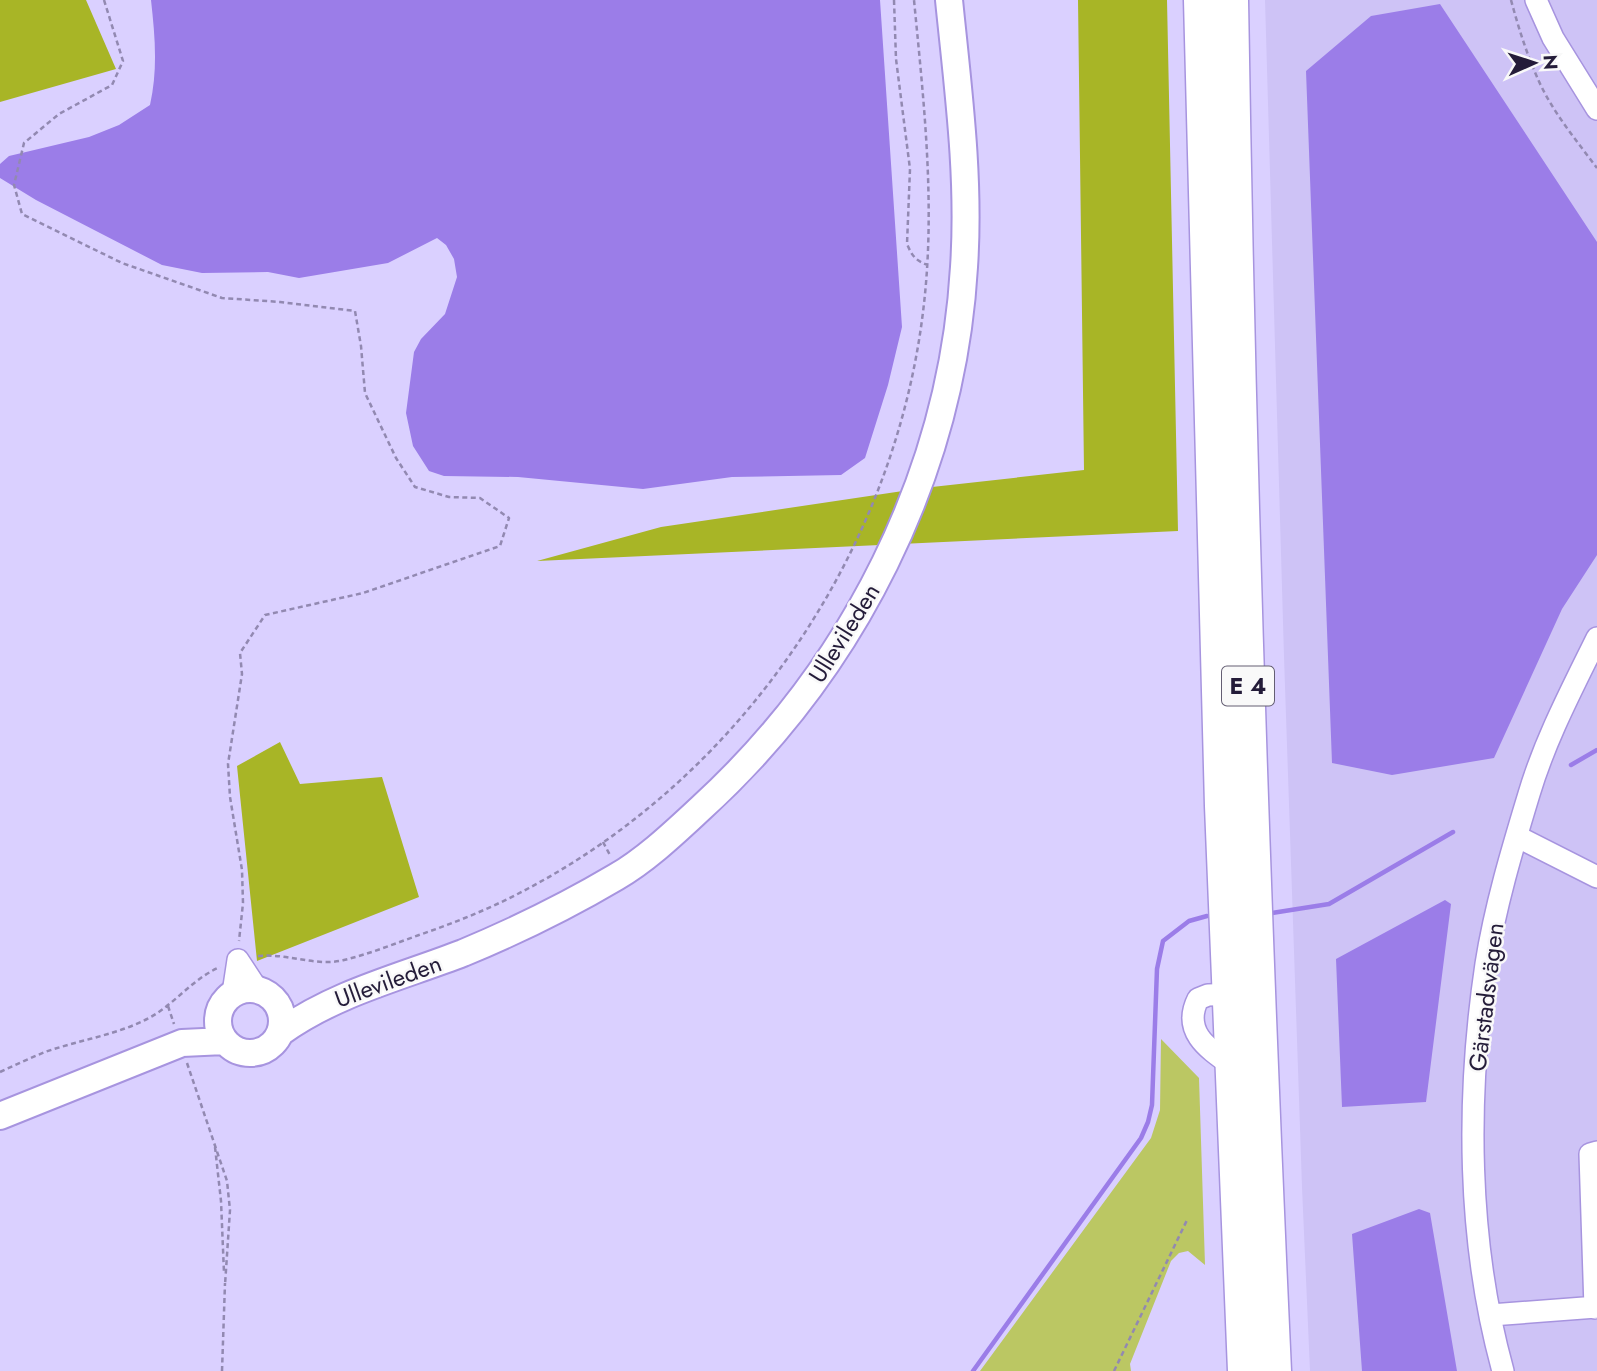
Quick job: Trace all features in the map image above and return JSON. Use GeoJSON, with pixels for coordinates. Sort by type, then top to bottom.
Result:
{"type":"FeatureCollection","features":[{"type":"Feature","properties":{"kind":"highway","name":"E 4"},"geometry":{"type":"LineString","coordinates":[[1200,0],[1220,792],[1244,1371]]}},
{"type":"Feature","properties":{"kind":"highway","name":"E 4"},"geometry":{"type":"LineString","coordinates":[[1232,0],[1243,541],[1275,1371]]}},
{"type":"Feature","properties":{"kind":"main road","name":"Ullevileden"},"geometry":{"type":"LineString","coordinates":[[281,1032],[322,1005],[462,953],[541,919],[621,874],[686,822],[768,742],[809,690],[851,627],[885,565],[921,475],[945,394],[958,323],[967,205],[949,0]]}},
{"type":"Feature","properties":{"kind":"main road"},"geometry":{"type":"LineString","coordinates":[[245,991],[269,995],[279,1005],[283,1018],[281,1032],[271,1046],[256,1053],[239,1051],[225,1041],[218,1025],[221,1007],[245,991]]}},
{"type":"Feature","properties":{"kind":"main road","name":"Ullevileden"},"geometry":{"type":"LineString","coordinates":[[279,1005],[322,1005]]}},
{"type":"Feature","properties":{"kind":"main road"},"geometry":{"type":"LineString","coordinates":[[0,1116],[180,1043],[218,1016]]}},
{"type":"Feature","properties":{"kind":"main road"},"geometry":{"type":"LineString","coordinates":[[180,1043],[225,1041]]}},
{"type":"Feature","properties":{"kind":"street"},"geometry":{"type":"LineString","coordinates":[[1536,0],[1553,38],[1597,109]]}},
{"type":"Feature","properties":{"kind":"street","name":"Gärstadsvägen"},"geometry":{"type":"LineString","coordinates":[[1503,1371],[1478,1236],[1474,1136],[1478,1024],[1486,962],[1497,911],[1529,793],[1558,719],[1597,638]]}},
{"type":"Feature","properties":{"kind":"street"},"geometry":{"type":"LineString","coordinates":[[1518,837],[1597,877]]}},
{"type":"Feature","properties":{"kind":"street"},"geometry":{"type":"LineString","coordinates":[[236,962],[245,991]]}},
{"type":"Feature","properties":{"kind":"street"},"geometry":{"type":"LineString","coordinates":[[1228,994],[1259,994]]}},
{"type":"Feature","properties":{"kind":"street"},"geometry":{"type":"LineString","coordinates":[[1491,1315],[1596,1308],[1590,1154],[1597,1152]]}},
{"type":"Feature","properties":{"kind":"path"},"geometry":{"type":"LineString","coordinates":[[103,0],[123,61],[112,85],[59,114],[24,143],[14,185],[22,214],[122,263],[222,298],[355,311],[365,393],[396,458],[415,487],[449,497],[480,498],[509,518],[500,546],[363,593],[265,615],[240,653],[242,674],[228,764],[230,797],[242,870],[243,903],[236,962]]}},
{"type":"Feature","properties":{"kind":"path"},"geometry":{"type":"LineString","coordinates":[[894,0],[896,59],[911,169],[907,244],[911,254],[919,262],[928,265]]}},
{"type":"Feature","properties":{"kind":"path"},"geometry":{"type":"LineString","coordinates":[[0,1072],[44,1053],[149,1018],[168,1006],[195,981],[236,962],[277,954],[320,963],[341,961],[455,922],[530,888],[603,842],[651,806],[739,719],[810,627],[873,508],[911,386],[923,315],[930,204],[926,125],[914,0]]}},
{"type":"Feature","properties":{"kind":"path"},"geometry":{"type":"LineString","coordinates":[[1511,0],[1522,40],[1538,80],[1566,126],[1597,168]]}},
{"type":"Feature","properties":{"kind":"path"},"geometry":{"type":"LineString","coordinates":[[168,1006],[227,1181],[230,1210],[222,1371]]}},
{"type":"Feature","properties":{"kind":"path"},"geometry":{"type":"LineString","coordinates":[[215,1141],[225,1285]]}},
{"type":"Feature","properties":{"kind":"path"},"geometry":{"type":"LineString","coordinates":[[1114,1371],[1188,1218]]}},
{"type":"Feature","properties":{"kind":"shaded area"},"geometry":{"type":"Polygon","coordinates":[[[151,0],[880,0],[902,327],[888,385],[865,458],[841,475],[732,477],[643,489],[518,477],[444,476],[429,471],[413,446],[406,413],[414,352],[421,339],[445,314],[457,277],[454,259],[446,245],[437,238],[388,263],[299,278],[268,272],[202,273],[162,265],[36,200],[0,178],[0,164],[9,156],[89,137],[119,125],[150,105],[155,65],[151,0]]]}},
{"type":"Feature","properties":{"kind":"shaded area"},"geometry":{"type":"Polygon","coordinates":[[[1265,0],[1597,0],[1597,1371],[1310,1371],[1284,657],[1265,0]]]}},
{"type":"Feature","properties":{"kind":"shaded area"},"geometry":{"type":"Polygon","coordinates":[[[1440,4],[1597,242],[1597,555],[1562,609],[1494,758],[1392,775],[1332,763],[1306,71],[1371,16],[1440,4]]]}},
{"type":"Feature","properties":{"kind":"shaded area"},"geometry":{"type":"Polygon","coordinates":[[[1445,900],[1451,904],[1426,1102],[1342,1107],[1336,959],[1445,900]]]}},
{"type":"Feature","properties":{"kind":"shaded area"},"geometry":{"type":"Polygon","coordinates":[[[1419,1209],[1430,1213],[1457,1371],[1362,1371],[1352,1234],[1419,1209]]]}},
{"type":"Feature","properties":{"kind":"green space"},"geometry":{"type":"Polygon","coordinates":[[[0,0],[86,0],[116,69],[0,102],[0,0]]]}},
{"type":"Feature","properties":{"kind":"green space"},"geometry":{"type":"Polygon","coordinates":[[[1078,0],[1167,0],[1178,531],[537,561],[661,527],[923,488],[1084,470],[1078,0]]]}},
{"type":"Feature","properties":{"kind":"green space"},"geometry":{"type":"Polygon","coordinates":[[[280,742],[300,784],[382,777],[419,897],[257,961],[237,766],[280,742]]]}},
{"type":"Feature","properties":{"kind":"green space"},"geometry":{"type":"Polygon","coordinates":[[[1161,1039],[1199,1078],[1205,1265],[1188,1251],[1179,1253],[1171,1261],[1130,1364],[1131,1371],[980,1371],[1151,1138],[1160,1110],[1161,1039]]]}},
{"type":"Feature","properties":{"kind":"waterway"},"geometry":{"type":"LineString","coordinates":[[1571,765],[1597,750]]}},
{"type":"Feature","properties":{"kind":"waterway"},"geometry":{"type":"LineString","coordinates":[[1272,913],[1329,904],[1453,832]]}},
{"type":"Feature","properties":{"kind":"waterway"},"geometry":{"type":"LineString","coordinates":[[973,1371],[1141,1138],[1152,1105],[1157,969],[1163,941],[1189,921],[1207,916]]}}]}
